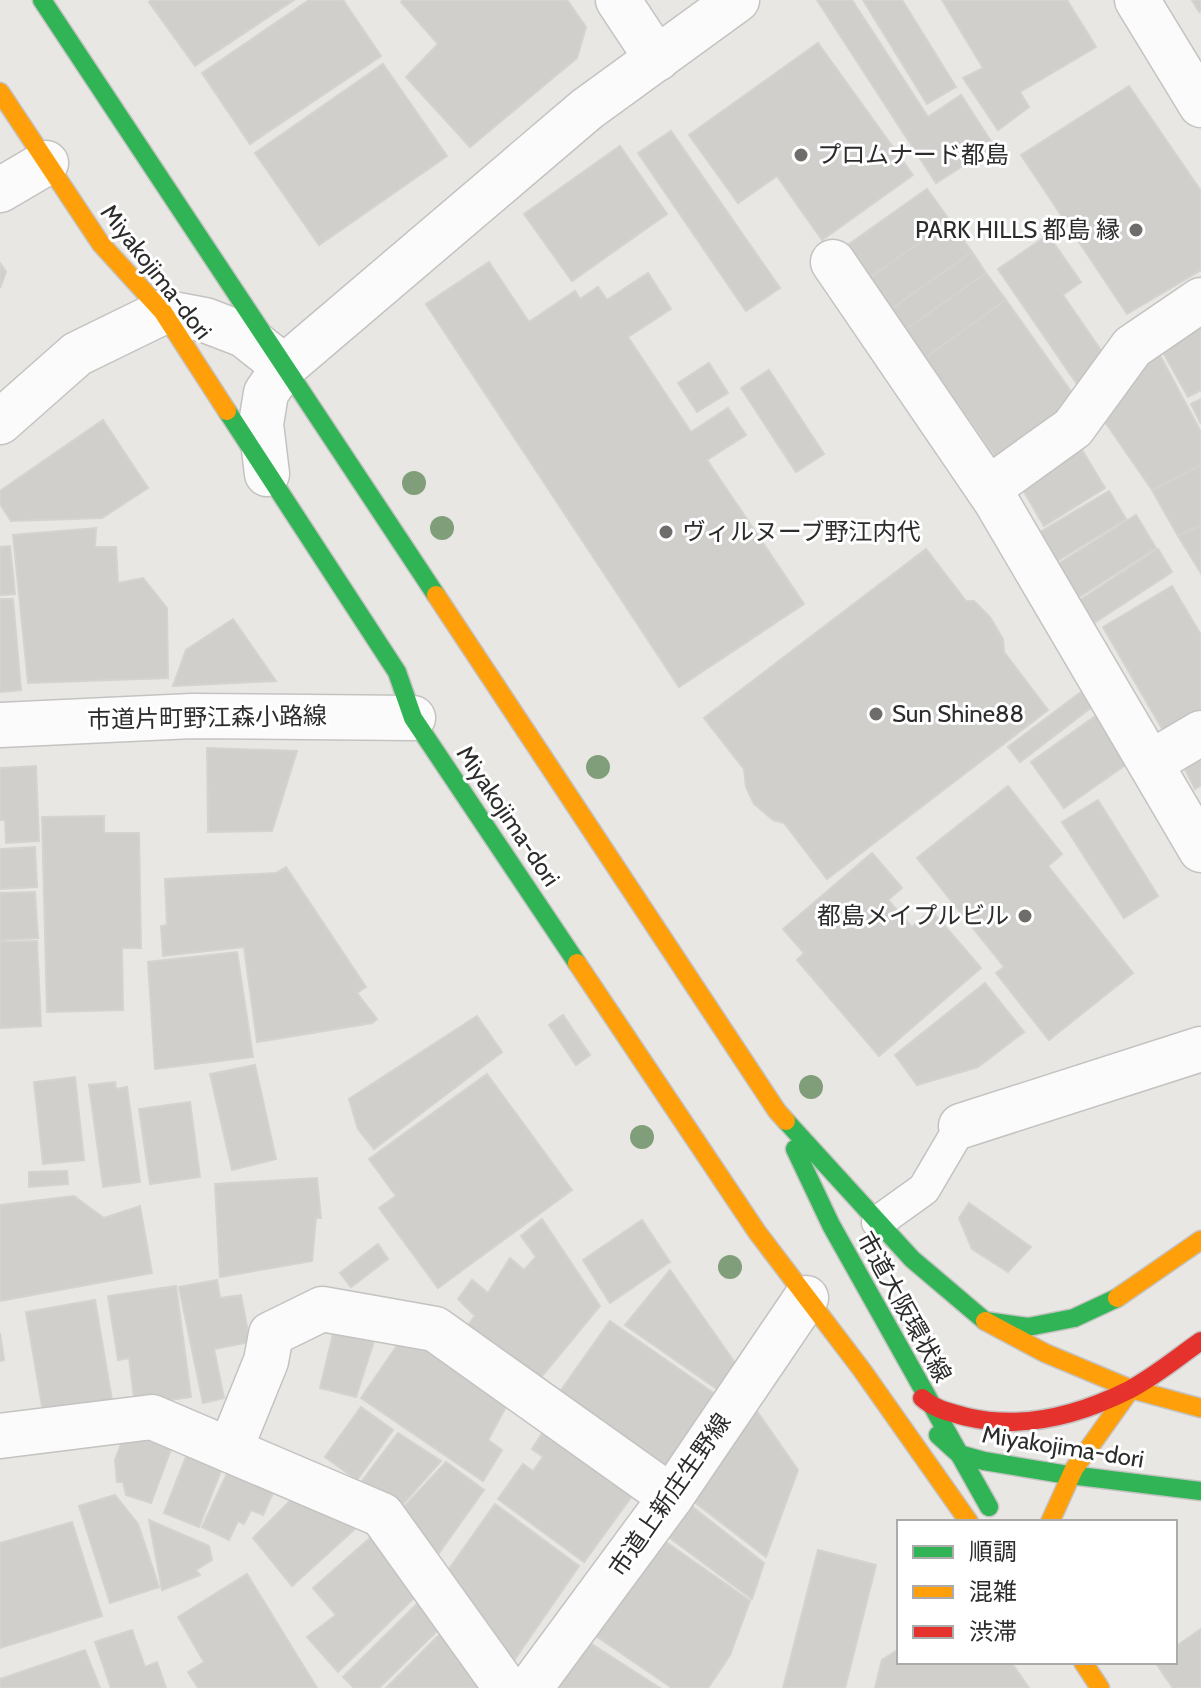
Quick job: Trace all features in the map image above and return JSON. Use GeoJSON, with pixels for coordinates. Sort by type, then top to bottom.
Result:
{"type":"FeatureCollection","features":[{"type":"Feature","properties":{"kind":"main road","name":"Miyakojima-dori"},"geometry":{"type":"LineString","coordinates":[[42,0],[777,1111],[912,1259],[985,1321],[1045,1353],[1131,1389],[1201,1408]]}},
{"type":"Feature","properties":{"kind":"main road","name":"Miyakojima-dori"},"geometry":{"type":"LineString","coordinates":[[0,92],[101,244],[163,312],[397,672],[413,718],[749,1219],[862,1370],[915,1420],[952,1445],[959,1454],[1071,1475],[1201,1491]]}},
{"type":"Feature","properties":{"kind":"main road","name":"市道大阪環状線"},"geometry":{"type":"LineString","coordinates":[[777,1111],[831,1225],[996,1520]]}},
{"type":"Feature","properties":{"kind":"main road"},"geometry":{"type":"LineString","coordinates":[[985,1321],[1028,1327],[1074,1318],[1112,1301],[1201,1240]]}},
{"type":"Feature","properties":{"kind":"main road"},"geometry":{"type":"LineString","coordinates":[[862,1370],[926,1400],[935,1409],[984,1421],[1032,1421],[1069,1415],[1131,1389],[1201,1341]]}},
{"type":"Feature","properties":{"kind":"main road"},"geometry":{"type":"LineString","coordinates":[[862,1370],[968,1520]]}},
{"type":"Feature","properties":{"kind":"main road"},"geometry":{"type":"LineString","coordinates":[[1051,1520],[1059,1494],[1086,1449],[1131,1389]]}},
{"type":"Feature","properties":{"kind":"main road"},"geometry":{"type":"LineString","coordinates":[[1084,1664],[1100,1688]]}},
{"type":"Feature","properties":{"kind":"street"},"geometry":{"type":"LineString","coordinates":[[618,0],[657,59]]}},
{"type":"Feature","properties":{"kind":"street"},"geometry":{"type":"LineString","coordinates":[[267,474],[261,424],[263,408],[266,393],[284,367],[587,109],[737,0]]}},
{"type":"Feature","properties":{"kind":"street"},"geometry":{"type":"LineString","coordinates":[[1137,0],[1201,105]]}},
{"type":"Feature","properties":{"kind":"street"},"geometry":{"type":"LineString","coordinates":[[0,190],[46,163]]}},
{"type":"Feature","properties":{"kind":"street"},"geometry":{"type":"LineString","coordinates":[[833,262],[988,489],[1201,850]]}},
{"type":"Feature","properties":{"kind":"street"},"geometry":{"type":"LineString","coordinates":[[988,489],[1073,428],[1132,347],[1201,300]]}},
{"type":"Feature","properties":{"kind":"street"},"geometry":{"type":"LineString","coordinates":[[0,422],[77,354],[163,312],[205,320],[244,335],[284,367]]}},
{"type":"Feature","properties":{"kind":"street","name":"市道片町野江森小路線"},"geometry":{"type":"LineString","coordinates":[[0,725],[192,716],[413,718]]}},
{"type":"Feature","properties":{"kind":"street"},"geometry":{"type":"LineString","coordinates":[[1150,763],[1201,733]]}},
{"type":"Feature","properties":{"kind":"street"},"geometry":{"type":"LineString","coordinates":[[961,1126],[1201,1049]]}},
{"type":"Feature","properties":{"kind":"street","name":"市道上新庄生野線"},"geometry":{"type":"LineString","coordinates":[[530,1688],[671,1497],[806,1298]]}},
{"type":"Feature","properties":{"kind":"street"},"geometry":{"type":"LineString","coordinates":[[230,1450],[266,1361],[271,1334],[322,1309],[435,1329],[671,1497]]}},
{"type":"Feature","properties":{"kind":"street"},"geometry":{"type":"LineString","coordinates":[[0,1436],[152,1417],[382,1515],[506,1688]]}},
{"type":"Feature","properties":{"kind":"lane"},"geometry":{"type":"LineString","coordinates":[[878,1222],[924,1189],[961,1126]]}},
{"type":"Feature","properties":{"kind":"building"},"geometry":{"type":"Polygon","coordinates":[[[294,0],[195,66],[149,2],[294,0]]]}},
{"type":"Feature","properties":{"kind":"building"},"geometry":{"type":"Polygon","coordinates":[[[309,0],[343,0],[381,56],[250,144],[202,73],[309,0]]]}},
{"type":"Feature","properties":{"kind":"building"},"geometry":{"type":"Polygon","coordinates":[[[567,0],[586,27],[577,58],[470,147],[406,77],[438,44],[401,2],[567,0]]]}},
{"type":"Feature","properties":{"kind":"building"},"geometry":{"type":"Polygon","coordinates":[[[817,0],[852,0],[928,117],[961,95],[994,146],[936,183],[817,0]]]}},
{"type":"Feature","properties":{"kind":"building"},"geometry":{"type":"Polygon","coordinates":[[[863,0],[902,0],[956,87],[927,104],[863,0]]]}},
{"type":"Feature","properties":{"kind":"building"},"geometry":{"type":"Polygon","coordinates":[[[942,0],[1067,0],[1096,47],[1020,92],[1029,107],[998,130],[963,78],[983,68],[942,0]]]}},
{"type":"Feature","properties":{"kind":"building"},"geometry":{"type":"Polygon","coordinates":[[[1192,0],[1201,0],[1201,11],[1199,12],[1192,0]]]}},
{"type":"Feature","properties":{"kind":"building","name":"プロムナード都島"},"geometry":{"type":"Polygon","coordinates":[[[818,43],[913,175],[822,240],[777,176],[738,203],[689,135],[818,43]]]}},
{"type":"Feature","properties":{"kind":"building"},"geometry":{"type":"Polygon","coordinates":[[[383,64],[447,156],[319,245],[255,153],[383,64]]]}},
{"type":"Feature","properties":{"kind":"building","name":"PARK HILLS 都島 縁"},"geometry":{"type":"Polygon","coordinates":[[[1129,86],[1201,191],[1201,270],[1127,314],[1021,155],[1129,86]]]}},
{"type":"Feature","properties":{"kind":"building"},"geometry":{"type":"Polygon","coordinates":[[[671,131],[780,288],[746,311],[638,153],[671,131]]]}},
{"type":"Feature","properties":{"kind":"building"},"geometry":{"type":"Polygon","coordinates":[[[620,146],[667,214],[572,281],[524,214],[620,146]]]}},
{"type":"Feature","properties":{"kind":"building"},"geometry":{"type":"Polygon","coordinates":[[[927,189],[950,221],[868,279],[845,247],[927,189]]]}},
{"type":"Feature","properties":{"kind":"building"},"geometry":{"type":"Polygon","coordinates":[[[950,221],[972,252],[890,310],[868,279],[950,221]]]}},
{"type":"Feature","properties":{"kind":"building"},"geometry":{"type":"Polygon","coordinates":[[[1048,235],[1081,282],[1063,295],[1109,362],[1077,384],[998,269],[1048,235]]]}},
{"type":"Feature","properties":{"kind":"building"},"geometry":{"type":"Polygon","coordinates":[[[972,252],[986,273],[905,330],[890,310],[972,252]]]}},
{"type":"Feature","properties":{"kind":"building","name":"ヴィルヌーブ野江内代"},"geometry":{"type":"Polygon","coordinates":[[[489,262],[529,322],[575,291],[580,299],[598,287],[607,300],[648,273],[671,309],[628,337],[691,432],[728,408],[746,435],[707,460],[804,604],[679,687],[426,304],[489,262]]]}},
{"type":"Feature","properties":{"kind":"building"},"geometry":{"type":"Polygon","coordinates":[[[0,263],[6,272],[0,288],[0,263]]]}},
{"type":"Feature","properties":{"kind":"building"},"geometry":{"type":"Polygon","coordinates":[[[986,273],[1006,300],[925,358],[905,330],[986,273]]]}},
{"type":"Feature","properties":{"kind":"building"},"geometry":{"type":"Polygon","coordinates":[[[1006,300],[1080,404],[999,462],[925,358],[1006,300]]]}},
{"type":"Feature","properties":{"kind":"building"},"geometry":{"type":"Polygon","coordinates":[[[1201,317],[1201,390],[1188,397],[1159,345],[1201,317]]]}},
{"type":"Feature","properties":{"kind":"building"},"geometry":{"type":"Polygon","coordinates":[[[1155,346],[1201,432],[1201,465],[1152,490],[1101,416],[1155,346]]]}},
{"type":"Feature","properties":{"kind":"building"},"geometry":{"type":"Polygon","coordinates":[[[709,363],[728,393],[697,412],[678,383],[709,363]]]}},
{"type":"Feature","properties":{"kind":"building"},"geometry":{"type":"Polygon","coordinates":[[[769,370],[824,454],[796,472],[741,388],[769,370]]]}},
{"type":"Feature","properties":{"kind":"building"},"geometry":{"type":"Polygon","coordinates":[[[1201,399],[1201,424],[1191,404],[1201,399]]]}},
{"type":"Feature","properties":{"kind":"building"},"geometry":{"type":"Polygon","coordinates":[[[103,420],[148,488],[102,518],[11,521],[0,504],[0,491],[103,420]]]}},
{"type":"Feature","properties":{"kind":"building"},"geometry":{"type":"Polygon","coordinates":[[[1076,440],[1105,488],[1044,526],[1019,483],[1076,440]]]}},
{"type":"Feature","properties":{"kind":"building"},"geometry":{"type":"Polygon","coordinates":[[[1201,465],[1201,525],[1178,536],[1152,490],[1201,465]]]}},
{"type":"Feature","properties":{"kind":"building"},"geometry":{"type":"Polygon","coordinates":[[[1109,491],[1126,519],[1057,561],[1040,532],[1109,491]]]}},
{"type":"Feature","properties":{"kind":"building"},"geometry":{"type":"Polygon","coordinates":[[[1136,515],[1156,548],[1079,597],[1058,564],[1136,515]]]}},
{"type":"Feature","properties":{"kind":"building"},"geometry":{"type":"Polygon","coordinates":[[[1201,525],[1201,573],[1178,536],[1201,525]]]}},
{"type":"Feature","properties":{"kind":"building"},"geometry":{"type":"Polygon","coordinates":[[[96,528],[95,547],[116,547],[118,583],[143,578],[167,608],[168,678],[28,683],[13,535],[96,528]]]}},
{"type":"Feature","properties":{"kind":"building"},"geometry":{"type":"Polygon","coordinates":[[[10,546],[15,594],[0,595],[0,547],[10,546]]]}},
{"type":"Feature","properties":{"kind":"building","name":"Sun Shine88"},"geometry":{"type":"Polygon","coordinates":[[[926,549],[966,601],[974,601],[990,617],[1003,639],[1004,652],[1048,710],[827,879],[784,823],[773,820],[754,804],[746,787],[744,769],[704,718],[926,549]]]}},
{"type":"Feature","properties":{"kind":"building"},"geometry":{"type":"Polygon","coordinates":[[[1158,549],[1172,572],[1094,623],[1080,600],[1158,549]]]}},
{"type":"Feature","properties":{"kind":"building"},"geometry":{"type":"Polygon","coordinates":[[[1172,586],[1201,635],[1201,716],[1167,737],[1103,627],[1172,586]]]}},
{"type":"Feature","properties":{"kind":"building"},"geometry":{"type":"Polygon","coordinates":[[[0,599],[13,599],[21,690],[0,692],[0,599]]]}},
{"type":"Feature","properties":{"kind":"building"},"geometry":{"type":"Polygon","coordinates":[[[233,619],[276,681],[173,686],[186,650],[233,619]]]}},
{"type":"Feature","properties":{"kind":"building"},"geometry":{"type":"Polygon","coordinates":[[[1081,692],[1092,707],[1020,762],[1008,747],[1081,692]]]}},
{"type":"Feature","properties":{"kind":"building"},"geometry":{"type":"Polygon","coordinates":[[[1101,712],[1134,759],[1064,808],[1031,762],[1101,712]]]}},
{"type":"Feature","properties":{"kind":"building"},"geometry":{"type":"Polygon","coordinates":[[[1201,743],[1201,785],[1195,789],[1178,755],[1201,743]]]}},
{"type":"Feature","properties":{"kind":"building"},"geometry":{"type":"Polygon","coordinates":[[[207,748],[297,751],[272,831],[208,832],[207,748]]]}},
{"type":"Feature","properties":{"kind":"building"},"geometry":{"type":"Polygon","coordinates":[[[36,766],[39,841],[6,843],[5,820],[0,820],[0,768],[36,766]]]}},
{"type":"Feature","properties":{"kind":"building","name":"都島メイプルビル"},"geometry":{"type":"Polygon","coordinates":[[[1008,786],[1062,854],[1048,866],[1133,973],[1049,1040],[996,973],[1004,967],[917,858],[1008,786]]]}},
{"type":"Feature","properties":{"kind":"building"},"geometry":{"type":"Polygon","coordinates":[[[1098,800],[1158,896],[1124,918],[1062,822],[1098,800]]]}},
{"type":"Feature","properties":{"kind":"building"},"geometry":{"type":"Polygon","coordinates":[[[104,816],[104,833],[139,833],[141,948],[122,948],[123,1010],[47,1012],[42,817],[104,816]]]}},
{"type":"Feature","properties":{"kind":"building"},"geometry":{"type":"Polygon","coordinates":[[[35,847],[37,887],[0,889],[0,849],[35,847]]]}},
{"type":"Feature","properties":{"kind":"building"},"geometry":{"type":"Polygon","coordinates":[[[872,853],[902,888],[888,900],[912,927],[931,910],[981,968],[879,1056],[797,960],[804,953],[783,929],[872,853]]]}},
{"type":"Feature","properties":{"kind":"building"},"geometry":{"type":"Polygon","coordinates":[[[286,867],[366,987],[357,993],[377,1019],[372,1023],[257,1042],[244,947],[163,956],[161,926],[167,925],[165,879],[276,873],[286,867]]]}},
{"type":"Feature","properties":{"kind":"building"},"geometry":{"type":"Polygon","coordinates":[[[35,892],[38,938],[0,940],[0,893],[35,892]]]}},
{"type":"Feature","properties":{"kind":"building"},"geometry":{"type":"Polygon","coordinates":[[[37,941],[41,1026],[0,1028],[0,942],[37,941]]]}},
{"type":"Feature","properties":{"kind":"building"},"geometry":{"type":"Polygon","coordinates":[[[237,952],[253,1057],[155,1069],[148,962],[237,952]]]}},
{"type":"Feature","properties":{"kind":"building"},"geometry":{"type":"Polygon","coordinates":[[[985,983],[1024,1032],[978,1067],[917,1085],[895,1055],[985,983]]]}},
{"type":"Feature","properties":{"kind":"building"},"geometry":{"type":"Polygon","coordinates":[[[563,1015],[590,1055],[576,1065],[549,1025],[563,1015]]]}},
{"type":"Feature","properties":{"kind":"building"},"geometry":{"type":"Polygon","coordinates":[[[477,1016],[502,1052],[374,1149],[358,1129],[349,1099],[477,1016]]]}},
{"type":"Feature","properties":{"kind":"building"},"geometry":{"type":"Polygon","coordinates":[[[255,1065],[276,1159],[232,1170],[210,1074],[255,1065]]]}},
{"type":"Feature","properties":{"kind":"building"},"geometry":{"type":"Polygon","coordinates":[[[487,1074],[572,1190],[438,1288],[379,1208],[396,1196],[369,1159],[487,1074]]]}},
{"type":"Feature","properties":{"kind":"building"},"geometry":{"type":"Polygon","coordinates":[[[75,1077],[84,1160],[43,1164],[34,1082],[75,1077]]]}},
{"type":"Feature","properties":{"kind":"building"},"geometry":{"type":"Polygon","coordinates":[[[115,1082],[116,1089],[127,1087],[140,1182],[103,1187],[89,1085],[115,1082]]]}},
{"type":"Feature","properties":{"kind":"building"},"geometry":{"type":"Polygon","coordinates":[[[190,1102],[200,1177],[150,1184],[139,1109],[190,1102]]]}},
{"type":"Feature","properties":{"kind":"building"},"geometry":{"type":"Polygon","coordinates":[[[67,1171],[68,1184],[29,1187],[29,1172],[67,1171]]]}},
{"type":"Feature","properties":{"kind":"building"},"geometry":{"type":"Polygon","coordinates":[[[317,1178],[321,1218],[316,1218],[312,1261],[220,1277],[215,1184],[317,1178]]]}},
{"type":"Feature","properties":{"kind":"building"},"geometry":{"type":"Polygon","coordinates":[[[74,1196],[104,1218],[140,1206],[152,1273],[0,1301],[0,1205],[74,1196]]]}},
{"type":"Feature","properties":{"kind":"building"},"geometry":{"type":"Polygon","coordinates":[[[969,1203],[1031,1247],[1008,1272],[972,1249],[959,1218],[969,1203]]]}},
{"type":"Feature","properties":{"kind":"building"},"geometry":{"type":"Polygon","coordinates":[[[542,1219],[600,1306],[538,1381],[468,1325],[475,1316],[458,1299],[472,1280],[488,1293],[510,1258],[524,1270],[536,1257],[521,1236],[542,1219]]]}},
{"type":"Feature","properties":{"kind":"building"},"geometry":{"type":"Polygon","coordinates":[[[642,1220],[670,1262],[610,1303],[583,1260],[642,1220]]]}},
{"type":"Feature","properties":{"kind":"building"},"geometry":{"type":"Polygon","coordinates":[[[378,1244],[388,1259],[351,1287],[340,1273],[378,1244]]]}},
{"type":"Feature","properties":{"kind":"building"},"geometry":{"type":"Polygon","coordinates":[[[670,1270],[735,1363],[717,1389],[625,1325],[670,1270]]]}},
{"type":"Feature","properties":{"kind":"building"},"geometry":{"type":"Polygon","coordinates":[[[217,1280],[220,1298],[241,1295],[250,1342],[214,1349],[224,1398],[203,1403],[179,1287],[217,1280]]]}},
{"type":"Feature","properties":{"kind":"building"},"geometry":{"type":"Polygon","coordinates":[[[176,1286],[191,1397],[135,1405],[129,1358],[118,1360],[108,1296],[176,1286]]]}},
{"type":"Feature","properties":{"kind":"building"},"geometry":{"type":"Polygon","coordinates":[[[95,1300],[112,1400],[43,1412],[26,1312],[95,1300]]]}},
{"type":"Feature","properties":{"kind":"building"},"geometry":{"type":"Polygon","coordinates":[[[610,1321],[715,1394],[664,1466],[559,1393],[610,1321]]]}},
{"type":"Feature","properties":{"kind":"building"},"geometry":{"type":"Polygon","coordinates":[[[334,1330],[375,1338],[356,1397],[320,1388],[334,1330]]]}},
{"type":"Feature","properties":{"kind":"building"},"geometry":{"type":"Polygon","coordinates":[[[0,1333],[4,1360],[0,1361],[0,1333]]]}},
{"type":"Feature","properties":{"kind":"building"},"geometry":{"type":"Polygon","coordinates":[[[403,1337],[420,1343],[507,1405],[488,1440],[502,1450],[483,1481],[361,1398],[403,1337]]]}},
{"type":"Feature","properties":{"kind":"building"},"geometry":{"type":"Polygon","coordinates":[[[361,1407],[393,1430],[357,1480],[325,1457],[361,1407]]]}},
{"type":"Feature","properties":{"kind":"building"},"geometry":{"type":"Polygon","coordinates":[[[754,1407],[798,1470],[766,1557],[693,1501],[754,1407]]]}},
{"type":"Feature","properties":{"kind":"building"},"geometry":{"type":"Polygon","coordinates":[[[543,1432],[632,1496],[584,1562],[498,1499],[523,1464],[533,1471],[543,1457],[532,1449],[543,1432]]]}},
{"type":"Feature","properties":{"kind":"building"},"geometry":{"type":"Polygon","coordinates":[[[398,1433],[441,1461],[396,1512],[359,1485],[398,1433]]]}},
{"type":"Feature","properties":{"kind":"building"},"geometry":{"type":"Polygon","coordinates":[[[125,1434],[173,1444],[151,1503],[126,1495],[123,1482],[117,1482],[115,1460],[125,1434]]]}},
{"type":"Feature","properties":{"kind":"building"},"geometry":{"type":"Polygon","coordinates":[[[189,1449],[224,1463],[199,1527],[164,1513],[189,1449]]]}},
{"type":"Feature","properties":{"kind":"building"},"geometry":{"type":"Polygon","coordinates":[[[446,1462],[484,1490],[434,1560],[400,1511],[446,1462]]]}},
{"type":"Feature","properties":{"kind":"building"},"geometry":{"type":"Polygon","coordinates":[[[232,1463],[277,1484],[263,1515],[251,1510],[244,1524],[238,1521],[229,1540],[202,1527],[232,1463]]]}},
{"type":"Feature","properties":{"kind":"building"},"geometry":{"type":"Polygon","coordinates":[[[299,1492],[367,1518],[292,1586],[253,1538],[299,1492]]]}},
{"type":"Feature","properties":{"kind":"building"},"geometry":{"type":"Polygon","coordinates":[[[115,1495],[138,1524],[159,1587],[110,1603],[79,1506],[115,1495]]]}},
{"type":"Feature","properties":{"kind":"building"},"geometry":{"type":"Polygon","coordinates":[[[495,1504],[579,1566],[513,1662],[498,1648],[502,1643],[444,1576],[495,1504]]]}},
{"type":"Feature","properties":{"kind":"building"},"geometry":{"type":"Polygon","coordinates":[[[689,1504],[764,1563],[752,1599],[666,1535],[689,1504]]]}},
{"type":"Feature","properties":{"kind":"building"},"geometry":{"type":"Polygon","coordinates":[[[149,1520],[209,1546],[212,1560],[196,1570],[200,1575],[162,1590],[149,1520]]]}},
{"type":"Feature","properties":{"kind":"building"},"geometry":{"type":"Polygon","coordinates":[[[72,1522],[102,1616],[0,1648],[0,1543],[72,1522]]]}},
{"type":"Feature","properties":{"kind":"building"},"geometry":{"type":"Polygon","coordinates":[[[378,1531],[420,1592],[338,1672],[307,1637],[336,1615],[313,1588],[378,1531]]]}},
{"type":"Feature","properties":{"kind":"building"},"geometry":{"type":"Polygon","coordinates":[[[663,1540],[750,1601],[730,1655],[708,1688],[672,1688],[596,1636],[663,1540]]]}},
{"type":"Feature","properties":{"kind":"building"},"geometry":{"type":"Polygon","coordinates":[[[818,1550],[876,1565],[845,1688],[783,1688],[818,1550]]]}},
{"type":"Feature","properties":{"kind":"building"},"geometry":{"type":"Polygon","coordinates":[[[247,1574],[317,1688],[198,1688],[188,1672],[204,1662],[178,1617],[247,1574]]]}},
{"type":"Feature","properties":{"kind":"building"},"geometry":{"type":"Polygon","coordinates":[[[423,1598],[446,1622],[379,1688],[354,1688],[343,1677],[423,1598]]]}},
{"type":"Feature","properties":{"kind":"building"},"geometry":{"type":"Polygon","coordinates":[[[446,1628],[497,1688],[386,1688],[446,1628]]]}},
{"type":"Feature","properties":{"kind":"building"},"geometry":{"type":"Polygon","coordinates":[[[1201,1629],[1201,1688],[1173,1688],[1156,1664],[1177,1664],[1177,1646],[1201,1629]]]}},
{"type":"Feature","properties":{"kind":"building"},"geometry":{"type":"Polygon","coordinates":[[[132,1630],[145,1667],[157,1662],[166,1688],[111,1688],[95,1642],[132,1630]]]}},
{"type":"Feature","properties":{"kind":"building"},"geometry":{"type":"Polygon","coordinates":[[[587,1641],[660,1688],[557,1688],[587,1641]]]}},
{"type":"Feature","properties":{"kind":"building"},"geometry":{"type":"Polygon","coordinates":[[[85,1650],[100,1688],[0,1688],[0,1679],[85,1650]]]}},
{"type":"Feature","properties":{"kind":"building"},"geometry":{"type":"Polygon","coordinates":[[[897,1650],[897,1664],[1012,1664],[1029,1688],[875,1688],[882,1660],[897,1650]]]}},
{"type":"Feature","properties":{"kind":"traffic: fast"},"geometry":{"type":"LineString","coordinates":[[42,0],[436,595]]}},
{"type":"Feature","properties":{"kind":"traffic: fast"},"geometry":{"type":"LineString","coordinates":[[227,411],[397,672],[413,718],[577,963]]}},
{"type":"Feature","properties":{"kind":"traffic: fast"},"geometry":{"type":"LineString","coordinates":[[786,1121],[912,1259],[985,1321],[1028,1327],[1074,1318],[1117,1298]]}},
{"type":"Feature","properties":{"kind":"traffic: fast"},"geometry":{"type":"LineString","coordinates":[[795,1149],[831,1225],[989,1507]]}},
{"type":"Feature","properties":{"kind":"traffic: fast"},"geometry":{"type":"LineString","coordinates":[[938,1435],[959,1454],[984,1461],[1201,1491]]}},
{"type":"Feature","properties":{"kind":"traffic: slow"},"geometry":{"type":"LineString","coordinates":[[0,92],[101,244],[163,312],[227,411]]}},
{"type":"Feature","properties":{"kind":"traffic: slow"},"geometry":{"type":"LineString","coordinates":[[436,595],[786,1121]]}},
{"type":"Feature","properties":{"kind":"traffic: slow"},"geometry":{"type":"LineString","coordinates":[[577,963],[757,1232],[862,1370],[968,1520]]}},
{"type":"Feature","properties":{"kind":"traffic: slow"},"geometry":{"type":"LineString","coordinates":[[1117,1298],[1201,1240]]}},
{"type":"Feature","properties":{"kind":"traffic: slow"},"geometry":{"type":"LineString","coordinates":[[985,1321],[1045,1353],[1131,1389],[1201,1408]]}},
{"type":"Feature","properties":{"kind":"traffic: slow"},"geometry":{"type":"LineString","coordinates":[[1051,1520],[1074,1469],[1131,1389]]}},
{"type":"Feature","properties":{"kind":"traffic: slow"},"geometry":{"type":"LineString","coordinates":[[1084,1664],[1100,1688]]}},
{"type":"Feature","properties":{"kind":"traffic: jam"},"geometry":{"type":"LineString","coordinates":[[922,1398],[943,1410],[988,1421],[1050,1418],[1090,1407],[1129,1390],[1201,1341]]}},
{"type":"Feature","properties":{"kind":"place","name":"プロムナード都島"},"geometry":{"type":"Point","coordinates":[801,155]}},
{"type":"Feature","properties":{"kind":"place","name":"PARK HILLS 都島 縁"},"geometry":{"type":"Point","coordinates":[1136,230]}},
{"type":"Feature","properties":{"kind":"place","name":"ヴィルヌーブ野江内代"},"geometry":{"type":"Point","coordinates":[666,532]}},
{"type":"Feature","properties":{"kind":"place","name":"Sun Shine88"},"geometry":{"type":"Point","coordinates":[876,714]}},
{"type":"Feature","properties":{"kind":"place","name":"都島メイプルビル"},"geometry":{"type":"Point","coordinates":[1025,916]}}]}
